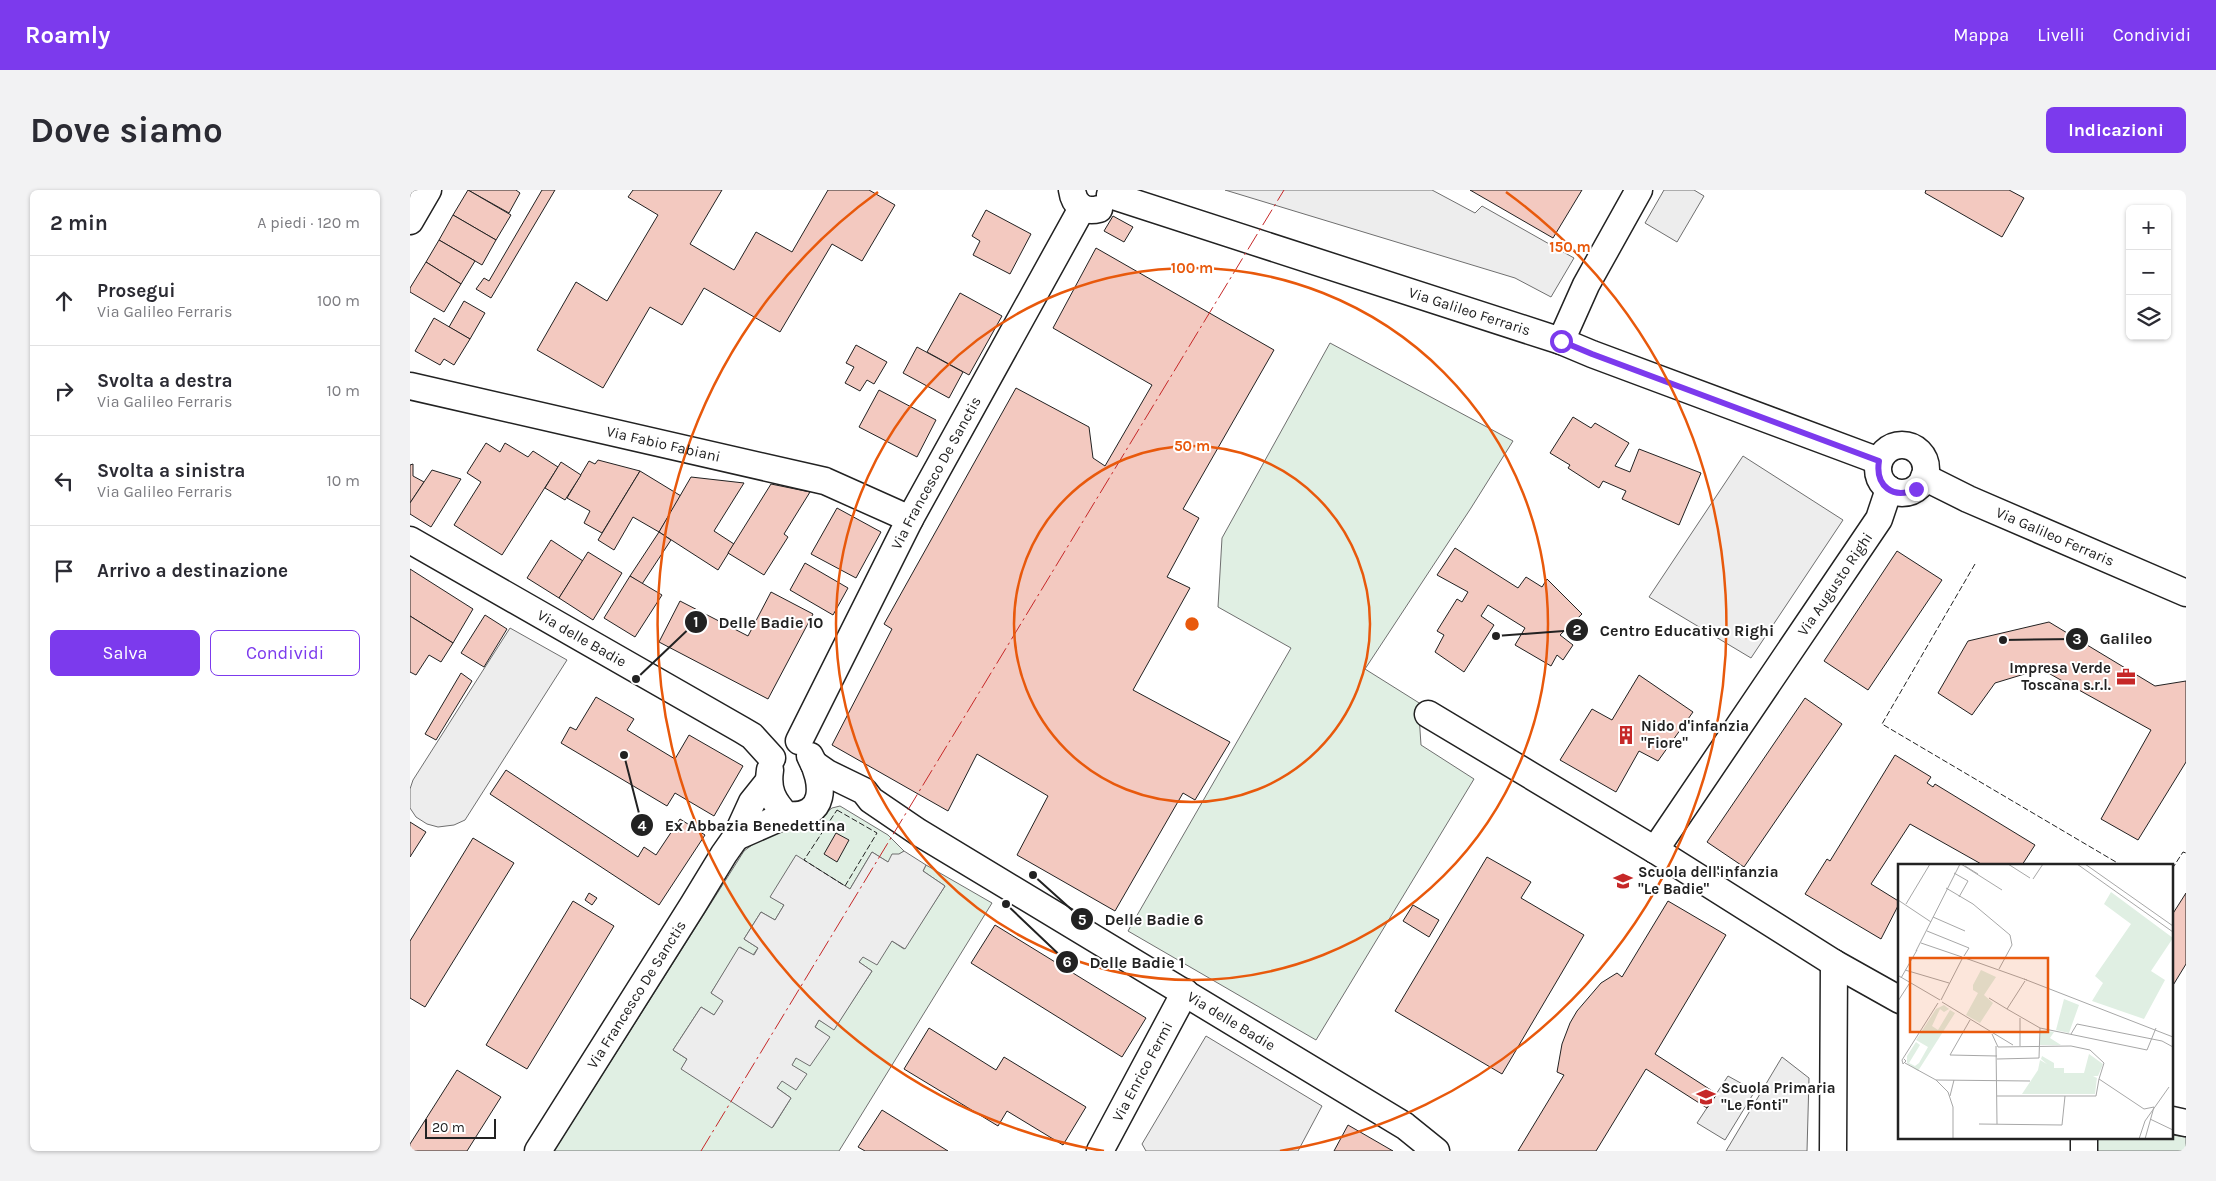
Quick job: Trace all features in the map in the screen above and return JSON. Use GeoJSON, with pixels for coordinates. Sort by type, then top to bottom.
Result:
{"type":"FeatureCollection","features":[{"type":"Feature","properties":{"kind":"street"},"geometry":{"type":"LineString","coordinates":[[410,221],[428,190]]}},
{"type":"Feature","properties":{"kind":"street"},"geometry":{"type":"LineString","coordinates":[[1561,341],[1586,285],[1639,190]]}},
{"type":"Feature","properties":{"kind":"street","name":"Via Galileo Ferraris"},"geometry":{"type":"LineString","coordinates":[[1077,199],[1089,210],[1101,208],[1106,204],[1110,192],[1561,341],[1879,461]]}},
{"type":"Feature","properties":{"kind":"street","name":"Via Francesco De Sanctis"},"geometry":{"type":"LineString","coordinates":[[538,1151],[736,837],[752,802],[910,519],[1077,199]]}},
{"type":"Feature","properties":{"kind":"street","name":"Via Fabio Fabiani"},"geometry":{"type":"LineString","coordinates":[[410,386],[825,481],[910,519]]}},
{"type":"Feature","properties":{"kind":"street"},"geometry":{"type":"LineString","coordinates":[[1891,447],[1911,447],[1923,457],[1926,469],[1924,477],[1916,489],[1896,493],[1888,489],[1879,477],[1879,461],[1884,452],[1891,447]]}},
{"type":"Feature","properties":{"kind":"street","name":"Via Galileo Ferraris"},"geometry":{"type":"LineString","coordinates":[[1924,477],[1968,499],[2186,593]]}},
{"type":"Feature","properties":{"kind":"street","name":"Via Augusto Righi"},"geometry":{"type":"LineString","coordinates":[[1655,850],[1879,519],[1888,489]]}},
{"type":"Feature","properties":{"kind":"street","name":"Via delle Badie"},"geometry":{"type":"LineString","coordinates":[[410,540],[752,736],[779,756]]}},
{"type":"Feature","properties":{"kind":"street"},"geometry":{"type":"LineString","coordinates":[[1428,714],[1655,850],[1834,963],[1898,999]]}},
{"type":"Feature","properties":{"kind":"street"},"geometry":{"type":"LineString","coordinates":[[736,837],[786,815],[798,816],[810,812],[817,805],[821,797],[814,764],[779,756],[773,801],[786,815]]}},
{"type":"Feature","properties":{"kind":"street","name":"Via delle Badie"},"geometry":{"type":"LineString","coordinates":[[814,764],[827,773],[864,791],[871,800],[925,836],[1405,1126],[1436,1151]]}},
{"type":"Feature","properties":{"kind":"street","name":"Via delle Badie"},"geometry":{"type":"LineString","coordinates":[[821,797],[840,796],[857,801],[871,800]]}},
{"type":"Feature","properties":{"kind":"street"},"geometry":{"type":"LineString","coordinates":[[1832,1151],[1834,963]]}},
{"type":"Feature","properties":{"kind":"street","name":"Via Enrico Fermi"},"geometry":{"type":"LineString","coordinates":[[1100,1151],[1185,992]]}},
{"type":"Feature","properties":{"kind":"street"},"geometry":{"type":"LineString","coordinates":[[2084,1138],[2084,1151]]}},
{"type":"Feature","properties":{"kind":"green space"},"geometry":{"type":"Polygon","coordinates":[[[1330,343],[1513,441],[1365,669],[1424,706],[1419,715],[1421,745],[1474,779],[1316,1040],[1128,931],[1291,648],[1218,607],[1222,538],[1330,343]]]}},
{"type":"Feature","properties":{"kind":"green space"},"geometry":{"type":"Polygon","coordinates":[[[840,806],[888,835],[904,851],[888,862],[872,852],[850,889],[796,856],[771,897],[784,905],[775,920],[761,912],[744,939],[758,948],[753,955],[740,947],[711,993],[724,1001],[714,1015],[701,1007],[673,1050],[687,1059],[682,1069],[773,1127],[791,1098],[777,1088],[781,1081],[806,1074],[791,1065],[796,1058],[829,1037],[815,1027],[819,1020],[834,1029],[872,971],[859,962],[863,956],[892,941],[904,949],[945,886],[923,871],[926,865],[992,903],[839,1151],[554,1151],[744,851],[760,839],[781,830],[811,825],[832,808],[840,806]]]}},
{"type":"Feature","properties":{"kind":"green space"},"geometry":{"type":"Polygon","coordinates":[[[2174,1135],[2186,1137],[2186,1151],[2094,1151],[2094,1138],[2174,1138],[2174,1135]]]}},
{"type":"Feature","properties":{"kind":"shaded area"},"geometry":{"type":"Polygon","coordinates":[[[1225,190],[1432,190],[1475,213],[1482,206],[1574,258],[1551,297],[1515,278],[1225,190]]]}},
{"type":"Feature","properties":{"kind":"shaded area"},"geometry":{"type":"Polygon","coordinates":[[[1664,190],[1694,190],[1704,196],[1677,242],[1645,223],[1664,190]]]}},
{"type":"Feature","properties":{"kind":"shaded area"},"geometry":{"type":"Polygon","coordinates":[[[1743,456],[1843,520],[1751,658],[1649,597],[1743,456]]]}},
{"type":"Feature","properties":{"kind":"shaded area"},"geometry":{"type":"Polygon","coordinates":[[[510,628],[567,660],[465,820],[454,825],[438,827],[427,824],[416,817],[410,808],[410,789],[413,780],[510,628]]]}},
{"type":"Feature","properties":{"kind":"shaded area"},"geometry":{"type":"Polygon","coordinates":[[[904,851],[926,865],[923,871],[945,886],[905,949],[892,941],[877,965],[863,957],[859,962],[872,971],[834,1030],[819,1020],[815,1027],[830,1037],[810,1066],[796,1058],[792,1065],[807,1074],[796,1090],[782,1081],[777,1088],[791,1098],[772,1128],[681,1069],[687,1059],[673,1050],[701,1007],[714,1015],[723,1001],[711,993],[739,947],[754,955],[758,948],[744,939],[761,912],[775,920],[784,905],[770,897],[796,855],[850,889],[872,852],[888,862],[892,854],[899,854],[904,851]]]}},
{"type":"Feature","properties":{"kind":"shaded area"},"geometry":{"type":"Polygon","coordinates":[[[1206,1036],[1322,1106],[1298,1151],[1146,1151],[1142,1144],[1206,1036]]]}},
{"type":"Feature","properties":{"kind":"shaded area"},"geometry":{"type":"Polygon","coordinates":[[[1782,1057],[1809,1078],[1807,1151],[1726,1151],[1782,1057]]]}},
{"type":"Feature","properties":{"kind":"shaded area"},"geometry":{"type":"Polygon","coordinates":[[[1728,1076],[1755,1091],[1725,1140],[1697,1123],[1728,1076]]]}},
{"type":"Feature","properties":{"kind":"building"},"geometry":{"type":"Polygon","coordinates":[[[468,190],[516,190],[520,193],[509,213],[468,190]]]}},
{"type":"Feature","properties":{"kind":"building"},"geometry":{"type":"Polygon","coordinates":[[[468,190],[511,215],[496,240],[453,215],[468,190]]]}},
{"type":"Feature","properties":{"kind":"building"},"geometry":{"type":"Polygon","coordinates":[[[542,190],[555,190],[491,298],[476,289],[484,278],[489,281],[542,190]]]}},
{"type":"Feature","properties":{"kind":"building"},"geometry":{"type":"Polygon","coordinates":[[[633,190],[722,190],[690,244],[734,270],[756,232],[792,252],[828,190],[869,190],[895,205],[862,261],[832,244],[780,332],[704,288],[682,325],[650,307],[603,388],[537,350],[576,282],[607,301],[658,215],[628,197],[633,190]]]}},
{"type":"Feature","properties":{"kind":"building"},"geometry":{"type":"Polygon","coordinates":[[[1470,190],[1582,190],[1553,238],[1470,190]]]}},
{"type":"Feature","properties":{"kind":"building"},"geometry":{"type":"Polygon","coordinates":[[[1926,190],[2009,190],[2024,198],[2002,237],[1925,193],[1926,190]]]}},
{"type":"Feature","properties":{"kind":"building"},"geometry":{"type":"Polygon","coordinates":[[[986,210],[1031,234],[1010,274],[973,255],[980,241],[972,236],[986,210]]]}},
{"type":"Feature","properties":{"kind":"building"},"geometry":{"type":"Polygon","coordinates":[[[453,215],[496,240],[482,265],[439,240],[453,215]]]}},
{"type":"Feature","properties":{"kind":"building"},"geometry":{"type":"Polygon","coordinates":[[[1113,216],[1133,227],[1124,242],[1104,231],[1113,216]]]}},
{"type":"Feature","properties":{"kind":"building"},"geometry":{"type":"Polygon","coordinates":[[[439,240],[475,261],[461,284],[426,262],[439,240]]]}},
{"type":"Feature","properties":{"kind":"building"},"geometry":{"type":"Polygon","coordinates":[[[1096,248],[1274,350],[1183,509],[1199,518],[1167,577],[1190,588],[1133,690],[1230,742],[1195,800],[1183,793],[1115,911],[1017,855],[1048,796],[977,754],[948,811],[832,745],[892,629],[884,624],[1016,388],[1089,427],[1093,458],[1105,466],[1152,385],[1053,328],[1096,248]]]}},
{"type":"Feature","properties":{"kind":"building"},"geometry":{"type":"Polygon","coordinates":[[[426,262],[461,284],[444,312],[410,292],[410,288],[426,262]]]}},
{"type":"Feature","properties":{"kind":"building"},"geometry":{"type":"Polygon","coordinates":[[[960,293],[1002,316],[969,375],[927,352],[960,293]]]}},
{"type":"Feature","properties":{"kind":"building"},"geometry":{"type":"Polygon","coordinates":[[[464,301],[485,313],[470,339],[449,327],[464,301]]]}},
{"type":"Feature","properties":{"kind":"building"},"geometry":{"type":"Polygon","coordinates":[[[434,318],[470,339],[454,365],[444,359],[440,365],[415,351],[434,318]]]}},
{"type":"Feature","properties":{"kind":"building"},"geometry":{"type":"Polygon","coordinates":[[[856,345],[887,362],[874,384],[867,380],[860,391],[845,383],[854,367],[846,363],[856,345]]]}},
{"type":"Feature","properties":{"kind":"building"},"geometry":{"type":"Polygon","coordinates":[[[917,347],[963,372],[949,398],[903,373],[917,347]]]}},
{"type":"Feature","properties":{"kind":"building"},"geometry":{"type":"Polygon","coordinates":[[[879,390],[936,420],[917,457],[859,427],[879,390]]]}},
{"type":"Feature","properties":{"kind":"building"},"geometry":{"type":"Polygon","coordinates":[[[1573,417],[1591,428],[1595,423],[1629,443],[1615,466],[1630,472],[1639,449],[1701,473],[1679,525],[1622,499],[1626,491],[1603,481],[1599,488],[1568,468],[1570,465],[1550,453],[1573,417]]]}},
{"type":"Feature","properties":{"kind":"building"},"geometry":{"type":"Polygon","coordinates":[[[486,443],[500,452],[505,443],[528,457],[533,451],[558,467],[502,555],[454,525],[481,482],[467,473],[486,443]]]}},
{"type":"Feature","properties":{"kind":"building"},"geometry":{"type":"Polygon","coordinates":[[[598,460],[640,471],[602,533],[584,523],[590,511],[567,498],[589,461],[595,464],[598,460]]]}},
{"type":"Feature","properties":{"kind":"building"},"geometry":{"type":"Polygon","coordinates":[[[561,462],[581,475],[565,500],[545,488],[561,462]]]}},
{"type":"Feature","properties":{"kind":"building"},"geometry":{"type":"Polygon","coordinates":[[[413,464],[413,476],[424,482],[410,503],[410,465],[413,464]]]}},
{"type":"Feature","properties":{"kind":"building"},"geometry":{"type":"Polygon","coordinates":[[[432,470],[461,479],[431,527],[410,514],[410,503],[432,470]]]}},
{"type":"Feature","properties":{"kind":"building"},"geometry":{"type":"Polygon","coordinates":[[[640,471],[681,496],[659,532],[633,517],[614,550],[598,540],[640,471]]]}},
{"type":"Feature","properties":{"kind":"building"},"geometry":{"type":"Polygon","coordinates":[[[691,477],[744,483],[714,531],[734,544],[718,570],[659,532],[691,477]]]}},
{"type":"Feature","properties":{"kind":"building"},"geometry":{"type":"Polygon","coordinates":[[[771,484],[810,492],[784,534],[788,537],[764,575],[728,553],[771,484]]]}},
{"type":"Feature","properties":{"kind":"building"},"geometry":{"type":"Polygon","coordinates":[[[837,508],[881,532],[856,578],[811,554],[837,508]]]}},
{"type":"Feature","properties":{"kind":"building"},"geometry":{"type":"Polygon","coordinates":[[[659,532],[671,540],[642,584],[630,576],[659,532]]]}},
{"type":"Feature","properties":{"kind":"building"},"geometry":{"type":"Polygon","coordinates":[[[551,540],[583,561],[559,598],[527,578],[551,540]]]}},
{"type":"Feature","properties":{"kind":"building"},"geometry":{"type":"Polygon","coordinates":[[[1455,548],[1518,588],[1526,577],[1542,587],[1547,579],[1582,614],[1560,635],[1573,645],[1563,660],[1557,655],[1551,666],[1515,645],[1525,628],[1488,605],[1481,616],[1494,625],[1464,672],[1435,652],[1444,635],[1437,631],[1457,599],[1462,602],[1468,592],[1437,575],[1455,548]]]}},
{"type":"Feature","properties":{"kind":"building"},"geometry":{"type":"Polygon","coordinates":[[[1897,551],[1942,580],[1868,690],[1824,661],[1897,551]]]}},
{"type":"Feature","properties":{"kind":"building"},"geometry":{"type":"Polygon","coordinates":[[[588,552],[622,573],[593,620],[559,598],[588,552]]]}},
{"type":"Feature","properties":{"kind":"building"},"geometry":{"type":"Polygon","coordinates":[[[805,563],[848,588],[833,615],[790,590],[805,563]]]}},
{"type":"Feature","properties":{"kind":"building"},"geometry":{"type":"Polygon","coordinates":[[[410,569],[473,609],[453,643],[410,616],[410,569]]]}},
{"type":"Feature","properties":{"kind":"building"},"geometry":{"type":"Polygon","coordinates":[[[630,576],[662,595],[635,637],[604,618],[630,576]]]}},
{"type":"Feature","properties":{"kind":"building"},"geometry":{"type":"Polygon","coordinates":[[[771,592],[813,614],[768,699],[659,642],[680,601],[748,636],[771,592]]]}},
{"type":"Feature","properties":{"kind":"building"},"geometry":{"type":"Polygon","coordinates":[[[485,615],[507,629],[484,667],[461,653],[485,615]]]}},
{"type":"Feature","properties":{"kind":"building"},"geometry":{"type":"Polygon","coordinates":[[[410,616],[453,643],[441,662],[429,655],[416,675],[410,672],[410,616]]]}},
{"type":"Feature","properties":{"kind":"building"},"geometry":{"type":"Polygon","coordinates":[[[2049,622],[2155,686],[2186,681],[2186,762],[2138,840],[2101,819],[2151,730],[2041,669],[1995,683],[1972,715],[1938,693],[1968,641],[2049,622]]]}},
{"type":"Feature","properties":{"kind":"building"},"geometry":{"type":"Polygon","coordinates":[[[461,673],[472,681],[436,740],[425,734],[461,673]]]}},
{"type":"Feature","properties":{"kind":"building","name":"Nido d'infanzia \"Fiore\""},"geometry":{"type":"Polygon","coordinates":[[[1639,675],[1693,712],[1658,761],[1639,751],[1616,792],[1560,760],[1592,709],[1612,720],[1639,675]]]}},
{"type":"Feature","properties":{"kind":"building"},"geometry":{"type":"Polygon","coordinates":[[[596,697],[634,719],[627,730],[675,759],[689,735],[743,766],[714,816],[675,793],[667,806],[561,743],[570,727],[576,730],[596,697]]]}},
{"type":"Feature","properties":{"kind":"building"},"geometry":{"type":"Polygon","coordinates":[[[1805,698],[1842,724],[1744,867],[1707,842],[1805,698]]]}},
{"type":"Feature","properties":{"kind":"building"},"geometry":{"type":"Polygon","coordinates":[[[1895,755],[1931,777],[1927,783],[1933,787],[1935,784],[2035,845],[2023,864],[1981,864],[1910,824],[1871,884],[1898,901],[1898,906],[1881,939],[1805,894],[1827,859],[1830,861],[1895,755]]]}},
{"type":"Feature","properties":{"kind":"building"},"geometry":{"type":"Polygon","coordinates":[[[506,770],[638,857],[644,847],[656,855],[680,819],[705,835],[659,905],[490,794],[506,770]]]}},
{"type":"Feature","properties":{"kind":"building"},"geometry":{"type":"Polygon","coordinates":[[[410,822],[426,832],[410,857],[410,822]]]}},
{"type":"Feature","properties":{"kind":"building"},"geometry":{"type":"Polygon","coordinates":[[[836,833],[849,840],[837,862],[824,854],[836,833]]]}},
{"type":"Feature","properties":{"kind":"building"},"geometry":{"type":"Polygon","coordinates":[[[473,838],[514,863],[425,1007],[410,998],[410,941],[473,838]]]}},
{"type":"Feature","properties":{"kind":"building"},"geometry":{"type":"Polygon","coordinates":[[[1487,857],[1531,882],[1521,898],[1584,935],[1502,1074],[1395,1011],[1487,857]]]}},
{"type":"Feature","properties":{"kind":"building"},"geometry":{"type":"Polygon","coordinates":[[[589,893],[597,898],[592,905],[585,900],[589,893]]]}},
{"type":"Feature","properties":{"kind":"building"},"geometry":{"type":"Polygon","coordinates":[[[2186,893],[2186,964],[2174,984],[2174,912],[2186,893]]]}},
{"type":"Feature","properties":{"kind":"building"},"geometry":{"type":"Polygon","coordinates":[[[573,901],[614,926],[527,1069],[486,1045],[573,901]]]}},
{"type":"Feature","properties":{"kind":"building"},"geometry":{"type":"Polygon","coordinates":[[[1668,901],[1726,935],[1655,1054],[1717,1094],[1707,1108],[1646,1069],[1596,1151],[1518,1151],[1564,1075],[1557,1072],[1562,1044],[1577,1011],[1601,983],[1617,973],[1622,977],[1668,901]]]}},
{"type":"Feature","properties":{"kind":"building"},"geometry":{"type":"Polygon","coordinates":[[[1413,905],[1439,920],[1429,937],[1403,921],[1413,905]]]}},
{"type":"Feature","properties":{"kind":"building"},"geometry":{"type":"Polygon","coordinates":[[[995,925],[1146,1018],[1122,1057],[971,963],[995,925]]]}},
{"type":"Feature","properties":{"kind":"building"},"geometry":{"type":"Polygon","coordinates":[[[929,1028],[996,1070],[1004,1057],[1086,1107],[1063,1145],[1007,1111],[998,1126],[904,1069],[929,1028]]]}},
{"type":"Feature","properties":{"kind":"building"},"geometry":{"type":"Polygon","coordinates":[[[457,1070],[501,1097],[467,1151],[410,1151],[410,1144],[457,1070]]]}},
{"type":"Feature","properties":{"kind":"building"},"geometry":{"type":"Polygon","coordinates":[[[882,1110],[948,1151],[865,1151],[858,1147],[882,1110]]]}},
{"type":"Feature","properties":{"kind":"building"},"geometry":{"type":"Polygon","coordinates":[[[1348,1125],[1393,1151],[1334,1151],[1348,1125]]]}},
{"type":"Feature","properties":{"kind":"fence"},"geometry":{"type":"LineString","coordinates":[[1975,564],[1882,724],[2119,864]]}},
{"type":"Feature","properties":{"kind":"fence"},"geometry":{"type":"LineString","coordinates":[[837,810],[877,833],[845,886],[804,860],[837,810]]}},
{"type":"Feature","properties":{"kind":"fence"},"geometry":{"type":"LineString","coordinates":[[2174,866],[2183,852],[2186,853]]}},
{"type":"Feature","properties":{"kind":"power"},"geometry":{"type":"LineString","coordinates":[[701,1151],[1284,190]]}},
{"type":"Feature","properties":{"kind":"place","name":"Centro Educativo Righi"},"geometry":{"type":"Point","coordinates":[1496,636]}},
{"type":"Feature","properties":{"kind":"place","name":"Galileo"},"geometry":{"type":"Point","coordinates":[2003,640]}},
{"type":"Feature","properties":{"kind":"place","name":"Impresa Verde Toscana s.r.l."},"geometry":{"type":"Point","coordinates":[2126,677]}},
{"type":"Feature","properties":{"kind":"place","name":"Delle Badie 10"},"geometry":{"type":"Point","coordinates":[636,679]}},
{"type":"Feature","properties":{"kind":"place","name":"Nido d'infanzia \"Fiore\""},"geometry":{"type":"Point","coordinates":[1626,735]}},
{"type":"Feature","properties":{"kind":"place","name":"Ex Abbazia Benedettina"},"geometry":{"type":"Point","coordinates":[624,755]}},
{"type":"Feature","properties":{"kind":"place","name":"Delle Badie 6"},"geometry":{"type":"Point","coordinates":[1033,875]}},
{"type":"Feature","properties":{"kind":"place","name":"Scuola dell'infanzia \"Le Badie\""},"geometry":{"type":"Point","coordinates":[1623,881]}},
{"type":"Feature","properties":{"kind":"place","name":"Delle Badie 1"},"geometry":{"type":"Point","coordinates":[1006,904]}},
{"type":"Feature","properties":{"kind":"place","name":"Scuola Primaria \"Le Fonti\""},"geometry":{"type":"Point","coordinates":[1706,1097]}},
{"type":"Feature","properties":{"kind":"route"},"geometry":{"type":"LineString","coordinates":[[1561,341],[1879,461],[1879,477],[1888,489],[1896,493],[1916,489]]}}]}
